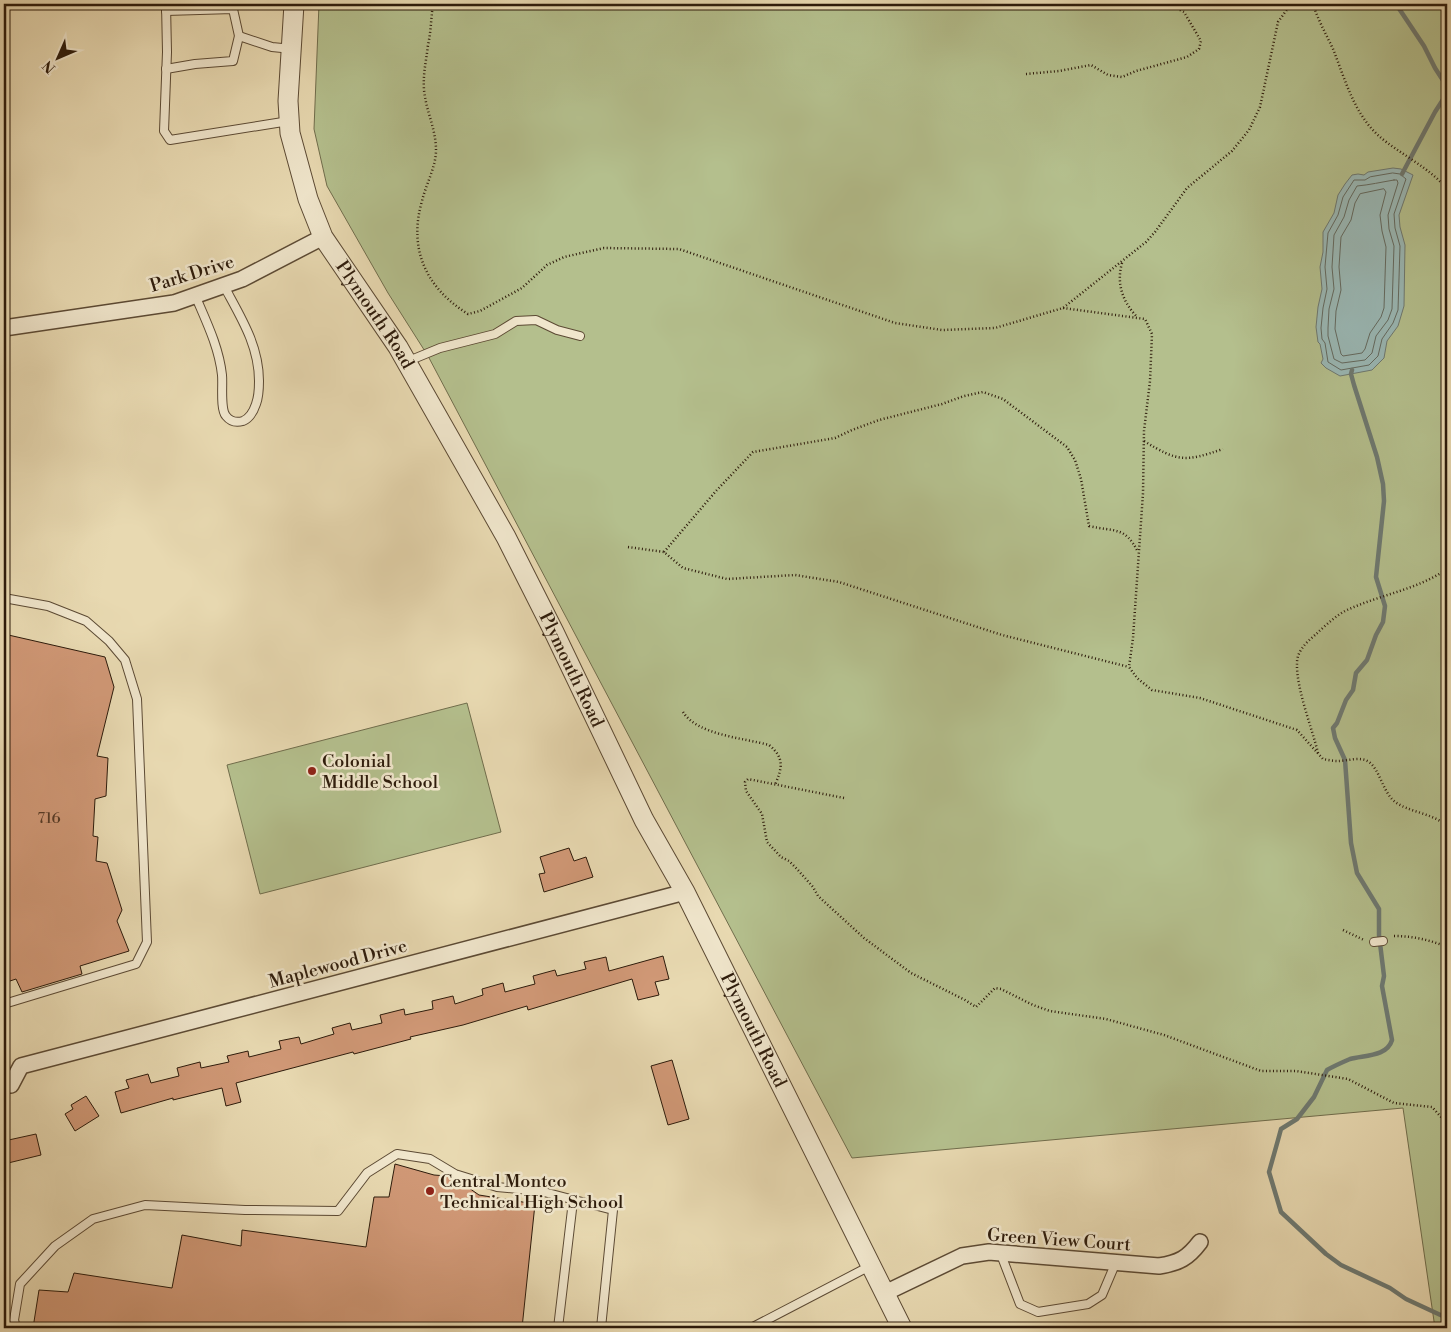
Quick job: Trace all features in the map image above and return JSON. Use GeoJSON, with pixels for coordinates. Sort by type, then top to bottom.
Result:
{"type":"FeatureCollection","features":[{"type":"Feature","properties":{"kind":"street","name":"Plymouth Road"},"geometry":{"type":"LineString","coordinates":[[294,4],[288,101],[290,134],[308,199],[323,237],[398,347],[506,537],[644,820],[685,892],[902,1328]]}},
{"type":"Feature","properties":{"kind":"street","name":"Park Drive"},"geometry":{"type":"LineString","coordinates":[[4,328],[174,303],[242,280],[323,237]]}},
{"type":"Feature","properties":{"kind":"street","name":"Maplewood Drive"},"geometry":{"type":"LineString","coordinates":[[11,1085],[20,1066],[685,892]]}},
{"type":"Feature","properties":{"kind":"street","name":"Green View Court"},"geometry":{"type":"LineString","coordinates":[[885,1292],[962,1256],[1000,1252],[1159,1266],[1175,1263],[1191,1253],[1200,1242]]}},
{"type":"Feature","properties":{"kind":"lane"},"geometry":{"type":"LineString","coordinates":[[166,69],[195,64],[233,61],[239,36],[233,9],[166,7],[164,131],[170,140],[290,121]]}},
{"type":"Feature","properties":{"kind":"lane"},"geometry":{"type":"LineString","coordinates":[[239,36],[272,47],[292,49]]}},
{"type":"Feature","properties":{"kind":"lane"},"geometry":{"type":"LineString","coordinates":[[195,295],[212,335],[218,355],[222,374],[223,410],[229,419],[234,422],[240,422],[247,419],[254,410],[259,398],[259,369],[255,348],[224,286]]}},
{"type":"Feature","properties":{"kind":"lane"},"geometry":{"type":"LineString","coordinates":[[406,362],[440,348],[495,334],[516,321],[536,320],[557,330],[580,336]]}},
{"type":"Feature","properties":{"kind":"lane"},"geometry":{"type":"LineString","coordinates":[[4,598],[48,606],[86,621],[109,641],[126,660],[137,700],[147,942],[136,964],[4,1004]]}},
{"type":"Feature","properties":{"kind":"lane"},"geometry":{"type":"LineString","coordinates":[[1374,942],[1383,941]]}},
{"type":"Feature","properties":{"kind":"lane"},"geometry":{"type":"LineString","coordinates":[[16,1328],[14,1320],[20,1284],[55,1246],[93,1219],[144,1205],[245,1210],[338,1211],[367,1173],[397,1154],[430,1158],[455,1174],[497,1187],[540,1191],[613,1210],[601,1328]]}},
{"type":"Feature","properties":{"kind":"lane"},"geometry":{"type":"LineString","coordinates":[[558,1328],[573,1201]]}},
{"type":"Feature","properties":{"kind":"lane"},"geometry":{"type":"LineString","coordinates":[[1000,1252],[1020,1304],[1038,1312],[1088,1304],[1102,1295],[1116,1262]]}},
{"type":"Feature","properties":{"kind":"lane"},"geometry":{"type":"LineString","coordinates":[[751,1328],[871,1265]]}},
{"type":"Feature","properties":{"kind":"path"},"geometry":{"type":"LineString","coordinates":[[433,4],[429,44],[423,72],[424,92],[434,132],[436,151],[417,220],[418,248],[426,271],[438,290],[452,304],[468,314],[480,311],[522,288],[547,265],[564,257],[604,248],[679,249],[895,323],[942,330],[995,328],[1063,308],[1122,262],[1155,232],[1187,188],[1232,151],[1249,130],[1260,107],[1278,22],[1291,4]]}},
{"type":"Feature","properties":{"kind":"path"},"geometry":{"type":"LineString","coordinates":[[1026,74],[1059,71],[1091,64],[1108,75],[1122,77],[1136,71],[1187,57],[1199,49],[1201,41],[1184,12],[1168,4]]}},
{"type":"Feature","properties":{"kind":"path"},"geometry":{"type":"LineString","coordinates":[[1313,4],[1359,112],[1376,134],[1438,180],[1447,190]]}},
{"type":"Feature","properties":{"kind":"path"},"geometry":{"type":"LineString","coordinates":[[1122,262],[1118,275],[1123,298],[1138,318]]}},
{"type":"Feature","properties":{"kind":"path"},"geometry":{"type":"LineString","coordinates":[[1063,308],[1145,319],[1152,334],[1133,638],[1129,667]]}},
{"type":"Feature","properties":{"kind":"path"},"geometry":{"type":"LineString","coordinates":[[664,552],[716,491],[754,452],[835,438],[879,420],[983,392],[1003,399],[1067,447],[1075,460],[1081,479],[1089,526],[1125,533],[1132,540],[1138,553]]}},
{"type":"Feature","properties":{"kind":"path"},"geometry":{"type":"LineString","coordinates":[[1144,440],[1177,459],[1191,458],[1223,449]]}},
{"type":"Feature","properties":{"kind":"path"},"geometry":{"type":"LineString","coordinates":[[628,547],[664,552],[683,568],[727,579],[795,575],[839,582],[1002,635],[1129,667],[1137,678],[1152,690],[1200,698],[1297,730],[1322,759],[1337,761],[1362,759],[1369,762],[1379,776],[1386,792],[1396,803],[1435,818],[1447,826]]}},
{"type":"Feature","properties":{"kind":"path"},"geometry":{"type":"LineString","coordinates":[[1318,754],[1298,679],[1296,662],[1306,643],[1342,612],[1435,578],[1447,570]]}},
{"type":"Feature","properties":{"kind":"path"},"geometry":{"type":"LineString","coordinates":[[683,712],[686,718],[696,726],[769,745],[780,757],[781,766],[774,785]]}},
{"type":"Feature","properties":{"kind":"path"},"geometry":{"type":"LineString","coordinates":[[844,798],[748,779],[745,782],[746,791],[762,814],[768,842],[781,857],[789,861],[797,869],[813,887],[818,896],[864,938],[910,973],[976,1007],[996,988],[1033,1005],[1050,1010],[1106,1019],[1164,1035],[1261,1071],[1296,1071],[1354,1081],[1394,1102],[1432,1107],[1447,1126]]}},
{"type":"Feature","properties":{"kind":"path"},"geometry":{"type":"LineString","coordinates":[[1343,930],[1363,940],[1374,942]]}},
{"type":"Feature","properties":{"kind":"path"},"geometry":{"type":"LineString","coordinates":[[1383,941],[1394,936],[1407,936],[1425,939],[1447,947]]}},
{"type":"Feature","properties":{"kind":"green space"},"geometry":{"type":"Polygon","coordinates":[[[319,4],[1447,4],[1447,1328],[1435,1328],[1403,1108],[852,1158],[428,356],[388,293],[327,186],[314,129],[319,4]]]}},
{"type":"Feature","properties":{"kind":"green space"},"geometry":{"type":"Polygon","coordinates":[[[467,703],[501,832],[260,894],[227,765],[467,703]]]}},
{"type":"Feature","properties":{"kind":"water"},"geometry":{"type":"Polygon","coordinates":[[[1393,168],[1401,169],[1413,175],[1399,215],[1405,245],[1404,306],[1398,326],[1387,341],[1384,358],[1372,370],[1340,376],[1321,363],[1323,359],[1316,327],[1322,289],[1320,267],[1323,252],[1323,232],[1334,213],[1338,195],[1352,175],[1364,175],[1368,172],[1393,168]]]}},
{"type":"Feature","properties":{"kind":"building"},"geometry":{"type":"Polygon","coordinates":[[[4,634],[105,657],[114,687],[97,756],[108,758],[106,796],[95,799],[93,836],[98,837],[96,861],[107,863],[122,910],[117,921],[129,951],[80,966],[82,974],[22,992],[16,979],[4,983],[4,634]]]}},
{"type":"Feature","properties":{"kind":"building"},"geometry":{"type":"Polygon","coordinates":[[[569,848],[574,861],[586,857],[593,877],[544,892],[539,874],[545,873],[540,857],[569,848]]]}},
{"type":"Feature","properties":{"kind":"building"},"geometry":{"type":"Polygon","coordinates":[[[663,956],[669,979],[655,982],[659,995],[638,1000],[632,979],[528,1010],[527,1006],[463,1025],[410,1037],[411,1039],[354,1054],[353,1052],[236,1083],[241,1102],[226,1106],[222,1088],[173,1100],[173,1098],[121,1113],[115,1092],[129,1088],[126,1080],[148,1074],[151,1083],[179,1076],[177,1068],[200,1062],[201,1068],[229,1062],[227,1056],[248,1051],[249,1057],[281,1049],[279,1041],[299,1037],[301,1044],[334,1034],[332,1028],[350,1023],[352,1030],[382,1023],[380,1015],[404,1009],[405,1015],[433,1009],[432,1001],[453,996],[455,1004],[483,995],[482,989],[503,983],[505,992],[535,984],[533,976],[555,970],[557,976],[586,969],[584,962],[606,957],[609,971],[663,956]]]}},
{"type":"Feature","properties":{"kind":"building"},"geometry":{"type":"Polygon","coordinates":[[[672,1060],[689,1119],[668,1125],[651,1066],[672,1060]]]}},
{"type":"Feature","properties":{"kind":"building"},"geometry":{"type":"Polygon","coordinates":[[[86,1096],[99,1116],[75,1131],[65,1114],[73,1109],[71,1105],[86,1096]]]}},
{"type":"Feature","properties":{"kind":"building"},"geometry":{"type":"Polygon","coordinates":[[[36,1134],[41,1155],[4,1164],[4,1141],[36,1134]]]}},
{"type":"Feature","properties":{"kind":"building"},"geometry":{"type":"Polygon","coordinates":[[[395,1164],[434,1175],[447,1176],[459,1181],[479,1195],[535,1204],[522,1328],[33,1328],[39,1290],[68,1292],[74,1273],[172,1288],[182,1235],[241,1246],[242,1230],[366,1247],[374,1197],[389,1197],[395,1164]]]}},
{"type":"Feature","properties":{"kind":"waterway"},"geometry":{"type":"LineString","coordinates":[[1396,4],[1424,46],[1446,85],[1444,98],[1402,174]]}},
{"type":"Feature","properties":{"kind":"waterway"},"geometry":{"type":"LineString","coordinates":[[1352,370],[1351,374],[1377,457],[1383,484],[1384,501],[1376,577],[1385,606],[1383,622],[1367,660],[1356,673],[1353,690],[1346,700],[1337,723],[1333,728],[1335,738],[1345,760],[1351,843],[1357,873],[1379,909],[1379,935],[1384,976],[1382,986],[1392,1040],[1385,1050],[1350,1059],[1327,1070],[1314,1097],[1297,1119],[1281,1129],[1269,1172],[1281,1212],[1326,1254],[1341,1265],[1447,1318]]}},
{"type":"Feature","properties":{"kind":"place","name":"Colonial Middle School"},"geometry":{"type":"Point","coordinates":[312,771]}},
{"type":"Feature","properties":{"kind":"place","name":"Central Montco Technical High School"},"geometry":{"type":"Point","coordinates":[430,1191]}}]}
